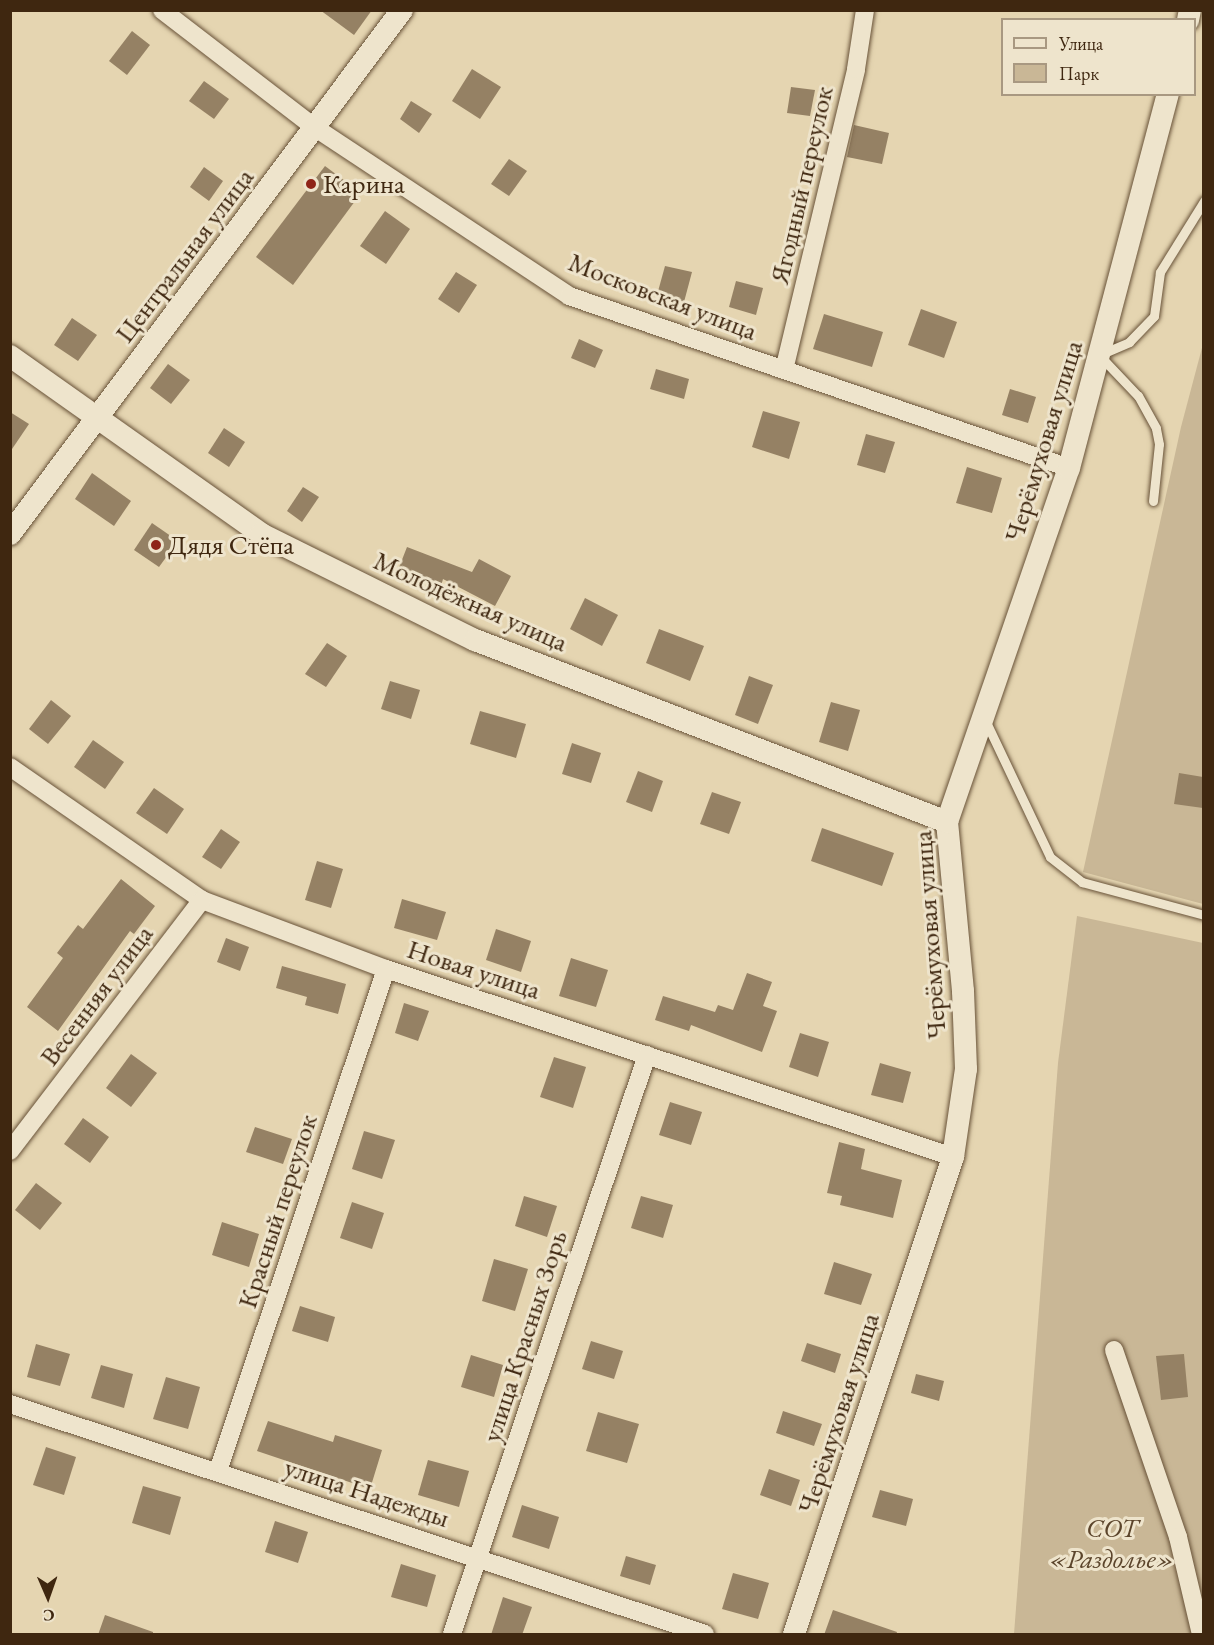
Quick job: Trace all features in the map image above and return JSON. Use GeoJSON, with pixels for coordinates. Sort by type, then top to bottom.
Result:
{"type":"FeatureCollection","features":[{"type":"Feature","properties":{"kind":"street","name":"Московская улица"},"geometry":{"type":"LineString","coordinates":[[162,10],[314,127],[569,296],[1069,468]]}},
{"type":"Feature","properties":{"kind":"street","name":"Центральная улица"},"geometry":{"type":"LineString","coordinates":[[10,534],[402,10]]}},
{"type":"Feature","properties":{"kind":"street","name":"Ягодный переулок"},"geometry":{"type":"LineString","coordinates":[[784,370],[856,69],[865,10]]}},
{"type":"Feature","properties":{"kind":"street","name":"Черёмуховая улица"},"geometry":{"type":"LineString","coordinates":[[794,1635],[953,1157],[966,1069],[963,991],[947,822],[1069,468],[1167,96]]}},
{"type":"Feature","properties":{"kind":"street","name":"Молодёжная улица"},"geometry":{"type":"LineString","coordinates":[[10,356],[261,534],[475,640],[947,822]]}},
{"type":"Feature","properties":{"kind":"street","name":"Новая улица"},"geometry":{"type":"LineString","coordinates":[[10,767],[202,900],[386,969],[953,1157]]}},
{"type":"Feature","properties":{"kind":"street","name":"Весенняя улица"},"geometry":{"type":"LineString","coordinates":[[10,1151],[202,900]]}},
{"type":"Feature","properties":{"kind":"street","name":"Красный переулок"},"geometry":{"type":"LineString","coordinates":[[218,1472],[386,969]]}},
{"type":"Feature","properties":{"kind":"street","name":"улица Красных Зорь"},"geometry":{"type":"LineString","coordinates":[[452,1635],[646,1055]]}},
{"type":"Feature","properties":{"kind":"street"},"geometry":{"type":"LineString","coordinates":[[1114,1350],[1178,1537],[1202,1635]]}},
{"type":"Feature","properties":{"kind":"street","name":"улица Надежды"},"geometry":{"type":"LineString","coordinates":[[10,1404],[479,1557],[705,1635]]}},
{"type":"Feature","properties":{"kind":"lane"},"geometry":{"type":"LineString","coordinates":[[1153,501],[1159,444],[1156,428],[1138,396],[1099,355],[1129,342],[1154,316],[1160,272],[1203,201]]}},
{"type":"Feature","properties":{"kind":"lane"},"geometry":{"type":"LineString","coordinates":[[984,717],[1050,857],[1082,882],[1203,915]]}},
{"type":"Feature","properties":{"kind":"green space"},"geometry":{"type":"Polygon","coordinates":[[[1203,344],[1203,904],[1083,872],[1181,427],[1203,344]]]}},
{"type":"Feature","properties":{"kind":"green space","name":"СОТ «Раздолье»"},"geometry":{"type":"Polygon","coordinates":[[[1077,916],[1203,943],[1203,1634],[1014,1634],[1058,1063],[1077,916]]]}},
{"type":"Feature","properties":{"kind":"building"},"geometry":{"type":"Polygon","coordinates":[[[320,10],[372,10],[354,35],[320,10]]]}},
{"type":"Feature","properties":{"kind":"building"},"geometry":{"type":"Polygon","coordinates":[[[132,31],[150,45],[127,75],[109,61],[132,31]]]}},
{"type":"Feature","properties":{"kind":"building"},"geometry":{"type":"Polygon","coordinates":[[[472,69],[501,87],[480,119],[452,101],[472,69]]]}},
{"type":"Feature","properties":{"kind":"building"},"geometry":{"type":"Polygon","coordinates":[[[204,81],[229,99],[214,119],[189,101],[204,81]]]}},
{"type":"Feature","properties":{"kind":"building"},"geometry":{"type":"Polygon","coordinates":[[[791,87],[815,90],[810,116],[787,113],[791,87]]]}},
{"type":"Feature","properties":{"kind":"building"},"geometry":{"type":"Polygon","coordinates":[[[411,101],[432,114],[419,133],[400,119],[411,101]]]}},
{"type":"Feature","properties":{"kind":"building"},"geometry":{"type":"Polygon","coordinates":[[[854,125],[889,133],[882,164],[847,157],[854,125]]]}},
{"type":"Feature","properties":{"kind":"building"},"geometry":{"type":"Polygon","coordinates":[[[509,159],[527,171],[509,196],[491,184],[509,159]]]}},
{"type":"Feature","properties":{"kind":"building"},"geometry":{"type":"Polygon","coordinates":[[[325,166],[361,193],[293,285],[256,257],[325,166]]]}},
{"type":"Feature","properties":{"kind":"building"},"geometry":{"type":"Polygon","coordinates":[[[204,167],[223,181],[209,201],[190,187],[204,167]]]}},
{"type":"Feature","properties":{"kind":"building"},"geometry":{"type":"Polygon","coordinates":[[[385,211],[410,229],[386,264],[360,246],[385,211]]]}},
{"type":"Feature","properties":{"kind":"building"},"geometry":{"type":"Polygon","coordinates":[[[665,266],[692,272],[684,302],[657,295],[665,266]]]}},
{"type":"Feature","properties":{"kind":"building"},"geometry":{"type":"Polygon","coordinates":[[[456,272],[477,285],[459,313],[438,299],[456,272]]]}},
{"type":"Feature","properties":{"kind":"building"},"geometry":{"type":"Polygon","coordinates":[[[736,281],[763,288],[756,315],[729,307],[736,281]]]}},
{"type":"Feature","properties":{"kind":"building"},"geometry":{"type":"Polygon","coordinates":[[[921,309],[957,322],[944,358],[908,345],[921,309]]]}},
{"type":"Feature","properties":{"kind":"building"},"geometry":{"type":"Polygon","coordinates":[[[824,314],[883,332],[872,367],[813,349],[824,314]]]}},
{"type":"Feature","properties":{"kind":"building"},"geometry":{"type":"Polygon","coordinates":[[[72,318],[97,335],[78,361],[54,345],[72,318]]]}},
{"type":"Feature","properties":{"kind":"building"},"geometry":{"type":"Polygon","coordinates":[[[579,339],[603,350],[595,368],[571,358],[579,339]]]}},
{"type":"Feature","properties":{"kind":"building"},"geometry":{"type":"Polygon","coordinates":[[[168,364],[190,380],[171,404],[150,388],[168,364]]]}},
{"type":"Feature","properties":{"kind":"building"},"geometry":{"type":"Polygon","coordinates":[[[656,369],[689,379],[684,399],[650,389],[656,369]]]}},
{"type":"Feature","properties":{"kind":"building"},"geometry":{"type":"Polygon","coordinates":[[[1010,389],[1036,397],[1028,423],[1002,415],[1010,389]]]}},
{"type":"Feature","properties":{"kind":"building"},"geometry":{"type":"Polygon","coordinates":[[[763,411],[800,422],[789,459],[752,447],[763,411]]]}},
{"type":"Feature","properties":{"kind":"building"},"geometry":{"type":"Polygon","coordinates":[[[10,412],[29,424],[10,452],[10,412]]]}},
{"type":"Feature","properties":{"kind":"building"},"geometry":{"type":"Polygon","coordinates":[[[224,428],[245,442],[229,467],[208,453],[224,428]]]}},
{"type":"Feature","properties":{"kind":"building"},"geometry":{"type":"Polygon","coordinates":[[[866,434],[895,442],[885,473],[857,465],[866,434]]]}},
{"type":"Feature","properties":{"kind":"building"},"geometry":{"type":"Polygon","coordinates":[[[967,467],[1002,478],[992,513],[956,503],[967,467]]]}},
{"type":"Feature","properties":{"kind":"building"},"geometry":{"type":"Polygon","coordinates":[[[92,473],[131,501],[114,526],[75,499],[92,473]]]}},
{"type":"Feature","properties":{"kind":"building"},"geometry":{"type":"Polygon","coordinates":[[[303,487],[319,497],[302,522],[287,511],[303,487]]]}},
{"type":"Feature","properties":{"kind":"building","name":"Дядя Стёпа"},"geometry":{"type":"Polygon","coordinates":[[[152,523],[178,541],[159,567],[134,550],[152,523]]]}},
{"type":"Feature","properties":{"kind":"building"},"geometry":{"type":"Polygon","coordinates":[[[407,547],[472,572],[479,559],[511,576],[495,606],[443,579],[441,586],[398,570],[407,547]]]}},
{"type":"Feature","properties":{"kind":"building"},"geometry":{"type":"Polygon","coordinates":[[[585,598],[618,615],[602,646],[570,629],[585,598]]]}},
{"type":"Feature","properties":{"kind":"building"},"geometry":{"type":"Polygon","coordinates":[[[659,629],[704,646],[690,681],[646,663],[659,629]]]}},
{"type":"Feature","properties":{"kind":"building"},"geometry":{"type":"Polygon","coordinates":[[[327,643],[347,656],[326,687],[305,674],[327,643]]]}},
{"type":"Feature","properties":{"kind":"building"},"geometry":{"type":"Polygon","coordinates":[[[749,676],[773,685],[758,724],[735,715],[749,676]]]}},
{"type":"Feature","properties":{"kind":"building"},"geometry":{"type":"Polygon","coordinates":[[[390,681],[420,690],[411,719],[381,709],[390,681]]]}},
{"type":"Feature","properties":{"kind":"building"},"geometry":{"type":"Polygon","coordinates":[[[51,700],[71,716],[48,744],[29,729],[51,700]]]}},
{"type":"Feature","properties":{"kind":"building"},"geometry":{"type":"Polygon","coordinates":[[[831,702],[860,710],[848,751],[819,742],[831,702]]]}},
{"type":"Feature","properties":{"kind":"building"},"geometry":{"type":"Polygon","coordinates":[[[480,711],[526,724],[516,758],[470,744],[480,711]]]}},
{"type":"Feature","properties":{"kind":"building"},"geometry":{"type":"Polygon","coordinates":[[[93,740],[124,762],[105,789],[74,767],[93,740]]]}},
{"type":"Feature","properties":{"kind":"building"},"geometry":{"type":"Polygon","coordinates":[[[572,743],[601,753],[591,783],[562,774],[572,743]]]}},
{"type":"Feature","properties":{"kind":"building"},"geometry":{"type":"Polygon","coordinates":[[[638,771],[663,781],[652,812],[626,802],[638,771]]]}},
{"type":"Feature","properties":{"kind":"building"},"geometry":{"type":"Polygon","coordinates":[[[1179,773],[1203,777],[1203,808],[1174,804],[1179,773]]]}},
{"type":"Feature","properties":{"kind":"building"},"geometry":{"type":"Polygon","coordinates":[[[154,788],[184,809],[167,834],[136,813],[154,788]]]}},
{"type":"Feature","properties":{"kind":"building"},"geometry":{"type":"Polygon","coordinates":[[[712,792],[741,802],[729,834],[700,824],[712,792]]]}},
{"type":"Feature","properties":{"kind":"building"},"geometry":{"type":"Polygon","coordinates":[[[822,828],[894,853],[882,886],[811,861],[822,828]]]}},
{"type":"Feature","properties":{"kind":"building"},"geometry":{"type":"Polygon","coordinates":[[[221,829],[240,842],[221,869],[202,857],[221,829]]]}},
{"type":"Feature","properties":{"kind":"building"},"geometry":{"type":"Polygon","coordinates":[[[317,861],[343,869],[331,908],[305,900],[317,861]]]}},
{"type":"Feature","properties":{"kind":"building"},"geometry":{"type":"Polygon","coordinates":[[[121,879],[155,906],[134,934],[130,931],[58,1031],[27,1007],[63,958],[57,953],[78,925],[83,929],[121,879]]]}},
{"type":"Feature","properties":{"kind":"building"},"geometry":{"type":"Polygon","coordinates":[[[402,899],[446,912],[437,940],[394,928],[402,899]]]}},
{"type":"Feature","properties":{"kind":"building"},"geometry":{"type":"Polygon","coordinates":[[[496,929],[531,941],[521,972],[486,960],[496,929]]]}},
{"type":"Feature","properties":{"kind":"building"},"geometry":{"type":"Polygon","coordinates":[[[226,938],[249,947],[240,971],[217,962],[226,938]]]}},
{"type":"Feature","properties":{"kind":"building"},"geometry":{"type":"Polygon","coordinates":[[[571,958],[608,970],[596,1007],[559,996],[571,958]]]}},
{"type":"Feature","properties":{"kind":"building"},"geometry":{"type":"Polygon","coordinates":[[[282,966],[346,984],[338,1014],[305,1005],[307,997],[276,988],[282,966]]]}},
{"type":"Feature","properties":{"kind":"building"},"geometry":{"type":"Polygon","coordinates":[[[747,973],[772,982],[763,1006],[777,1011],[762,1052],[691,1025],[689,1031],[655,1020],[663,996],[715,1012],[718,1005],[733,1010],[747,973]]]}},
{"type":"Feature","properties":{"kind":"building"},"geometry":{"type":"Polygon","coordinates":[[[404,1003],[429,1011],[418,1041],[395,1033],[404,1003]]]}},
{"type":"Feature","properties":{"kind":"building"},"geometry":{"type":"Polygon","coordinates":[[[800,1033],[829,1042],[818,1077],[789,1067],[800,1033]]]}},
{"type":"Feature","properties":{"kind":"building"},"geometry":{"type":"Polygon","coordinates":[[[131,1054],[157,1073],[131,1107],[106,1088],[131,1054]]]}},
{"type":"Feature","properties":{"kind":"building"},"geometry":{"type":"Polygon","coordinates":[[[554,1057],[586,1067],[573,1108],[540,1097],[554,1057]]]}},
{"type":"Feature","properties":{"kind":"building"},"geometry":{"type":"Polygon","coordinates":[[[880,1063],[911,1072],[903,1103],[871,1095],[880,1063]]]}},
{"type":"Feature","properties":{"kind":"building"},"geometry":{"type":"Polygon","coordinates":[[[670,1102],[702,1112],[691,1145],[659,1135],[670,1102]]]}},
{"type":"Feature","properties":{"kind":"building"},"geometry":{"type":"Polygon","coordinates":[[[83,1118],[109,1137],[90,1163],[64,1144],[83,1118]]]}},
{"type":"Feature","properties":{"kind":"building"},"geometry":{"type":"Polygon","coordinates":[[[255,1127],[292,1139],[283,1164],[246,1152],[255,1127]]]}},
{"type":"Feature","properties":{"kind":"building"},"geometry":{"type":"Polygon","coordinates":[[[364,1131],[395,1140],[382,1179],[352,1169],[364,1131]]]}},
{"type":"Feature","properties":{"kind":"building"},"geometry":{"type":"Polygon","coordinates":[[[839,1142],[865,1149],[861,1169],[902,1180],[893,1218],[840,1205],[842,1196],[827,1193],[839,1142]]]}},
{"type":"Feature","properties":{"kind":"building"},"geometry":{"type":"Polygon","coordinates":[[[36,1183],[62,1203],[40,1230],[15,1210],[36,1183]]]}},
{"type":"Feature","properties":{"kind":"building"},"geometry":{"type":"Polygon","coordinates":[[[524,1196],[557,1206],[547,1237],[515,1226],[524,1196]]]}},
{"type":"Feature","properties":{"kind":"building"},"geometry":{"type":"Polygon","coordinates":[[[641,1196],[673,1205],[663,1238],[631,1228],[641,1196]]]}},
{"type":"Feature","properties":{"kind":"building"},"geometry":{"type":"Polygon","coordinates":[[[352,1202],[384,1213],[372,1249],[340,1238],[352,1202]]]}},
{"type":"Feature","properties":{"kind":"building"},"geometry":{"type":"Polygon","coordinates":[[[222,1222],[259,1234],[249,1267],[212,1255],[222,1222]]]}},
{"type":"Feature","properties":{"kind":"building"},"geometry":{"type":"Polygon","coordinates":[[[494,1259],[528,1269],[515,1311],[482,1301],[494,1259]]]}},
{"type":"Feature","properties":{"kind":"building"},"geometry":{"type":"Polygon","coordinates":[[[834,1262],[872,1274],[861,1305],[824,1294],[834,1262]]]}},
{"type":"Feature","properties":{"kind":"building"},"geometry":{"type":"Polygon","coordinates":[[[300,1306],[335,1317],[328,1342],[292,1331],[300,1306]]]}},
{"type":"Feature","properties":{"kind":"building"},"geometry":{"type":"Polygon","coordinates":[[[591,1341],[623,1351],[614,1379],[582,1369],[591,1341]]]}},
{"type":"Feature","properties":{"kind":"building"},"geometry":{"type":"Polygon","coordinates":[[[807,1343],[841,1354],[835,1373],[801,1361],[807,1343]]]}},
{"type":"Feature","properties":{"kind":"building"},"geometry":{"type":"Polygon","coordinates":[[[36,1344],[70,1354],[60,1386],[27,1377],[36,1344]]]}},
{"type":"Feature","properties":{"kind":"building"},"geometry":{"type":"Polygon","coordinates":[[[1184,1354],[1188,1397],[1161,1400],[1156,1356],[1184,1354]]]}},
{"type":"Feature","properties":{"kind":"building"},"geometry":{"type":"Polygon","coordinates":[[[471,1355],[503,1365],[494,1397],[461,1387],[471,1355]]]}},
{"type":"Feature","properties":{"kind":"building"},"geometry":{"type":"Polygon","coordinates":[[[101,1365],[133,1374],[124,1408],[91,1398],[101,1365]]]}},
{"type":"Feature","properties":{"kind":"building"},"geometry":{"type":"Polygon","coordinates":[[[916,1374],[944,1381],[939,1401],[911,1393],[916,1374]]]}},
{"type":"Feature","properties":{"kind":"building"},"geometry":{"type":"Polygon","coordinates":[[[166,1377],[200,1387],[188,1429],[153,1419],[166,1377]]]}},
{"type":"Feature","properties":{"kind":"building"},"geometry":{"type":"Polygon","coordinates":[[[783,1411],[822,1424],[814,1446],[776,1433],[783,1411]]]}},
{"type":"Feature","properties":{"kind":"building"},"geometry":{"type":"Polygon","coordinates":[[[598,1412],[639,1424],[627,1463],[586,1451],[598,1412]]]}},
{"type":"Feature","properties":{"kind":"building"},"geometry":{"type":"Polygon","coordinates":[[[268,1421],[333,1442],[335,1435],[382,1450],[370,1489],[257,1451],[268,1421]]]}},
{"type":"Feature","properties":{"kind":"building"},"geometry":{"type":"Polygon","coordinates":[[[46,1447],[76,1457],[64,1495],[33,1485],[46,1447]]]}},
{"type":"Feature","properties":{"kind":"building"},"geometry":{"type":"Polygon","coordinates":[[[428,1460],[469,1471],[459,1507],[418,1495],[428,1460]]]}},
{"type":"Feature","properties":{"kind":"building"},"geometry":{"type":"Polygon","coordinates":[[[769,1469],[800,1480],[791,1506],[760,1495],[769,1469]]]}},
{"type":"Feature","properties":{"kind":"building"},"geometry":{"type":"Polygon","coordinates":[[[143,1486],[181,1497],[170,1535],[132,1523],[143,1486]]]}},
{"type":"Feature","properties":{"kind":"building"},"geometry":{"type":"Polygon","coordinates":[[[880,1490],[913,1499],[906,1526],[872,1517],[880,1490]]]}},
{"type":"Feature","properties":{"kind":"building"},"geometry":{"type":"Polygon","coordinates":[[[522,1505],[559,1517],[549,1549],[512,1537],[522,1505]]]}},
{"type":"Feature","properties":{"kind":"building"},"geometry":{"type":"Polygon","coordinates":[[[275,1521],[308,1532],[298,1563],[265,1552],[275,1521]]]}},
{"type":"Feature","properties":{"kind":"building"},"geometry":{"type":"Polygon","coordinates":[[[626,1556],[656,1565],[650,1585],[620,1576],[626,1556]]]}},
{"type":"Feature","properties":{"kind":"building"},"geometry":{"type":"Polygon","coordinates":[[[401,1564],[436,1575],[427,1607],[391,1597],[401,1564]]]}},
{"type":"Feature","properties":{"kind":"building"},"geometry":{"type":"Polygon","coordinates":[[[733,1573],[769,1583],[758,1619],[722,1609],[733,1573]]]}},
{"type":"Feature","properties":{"kind":"building"},"geometry":{"type":"Polygon","coordinates":[[[503,1597],[532,1607],[522,1635],[491,1635],[503,1597]]]}},
{"type":"Feature","properties":{"kind":"building"},"geometry":{"type":"Polygon","coordinates":[[[833,1610],[897,1632],[896,1635],[824,1635],[833,1610]]]}},
{"type":"Feature","properties":{"kind":"building"},"geometry":{"type":"Polygon","coordinates":[[[105,1615],[153,1632],[153,1635],[98,1635],[105,1615]]]}},
{"type":"Feature","properties":{"kind":"place","name":"Карина"},"geometry":{"type":"Point","coordinates":[311,184]}},
{"type":"Feature","properties":{"kind":"place","name":"Дядя Стёпа"},"geometry":{"type":"Point","coordinates":[156,545]}}]}
